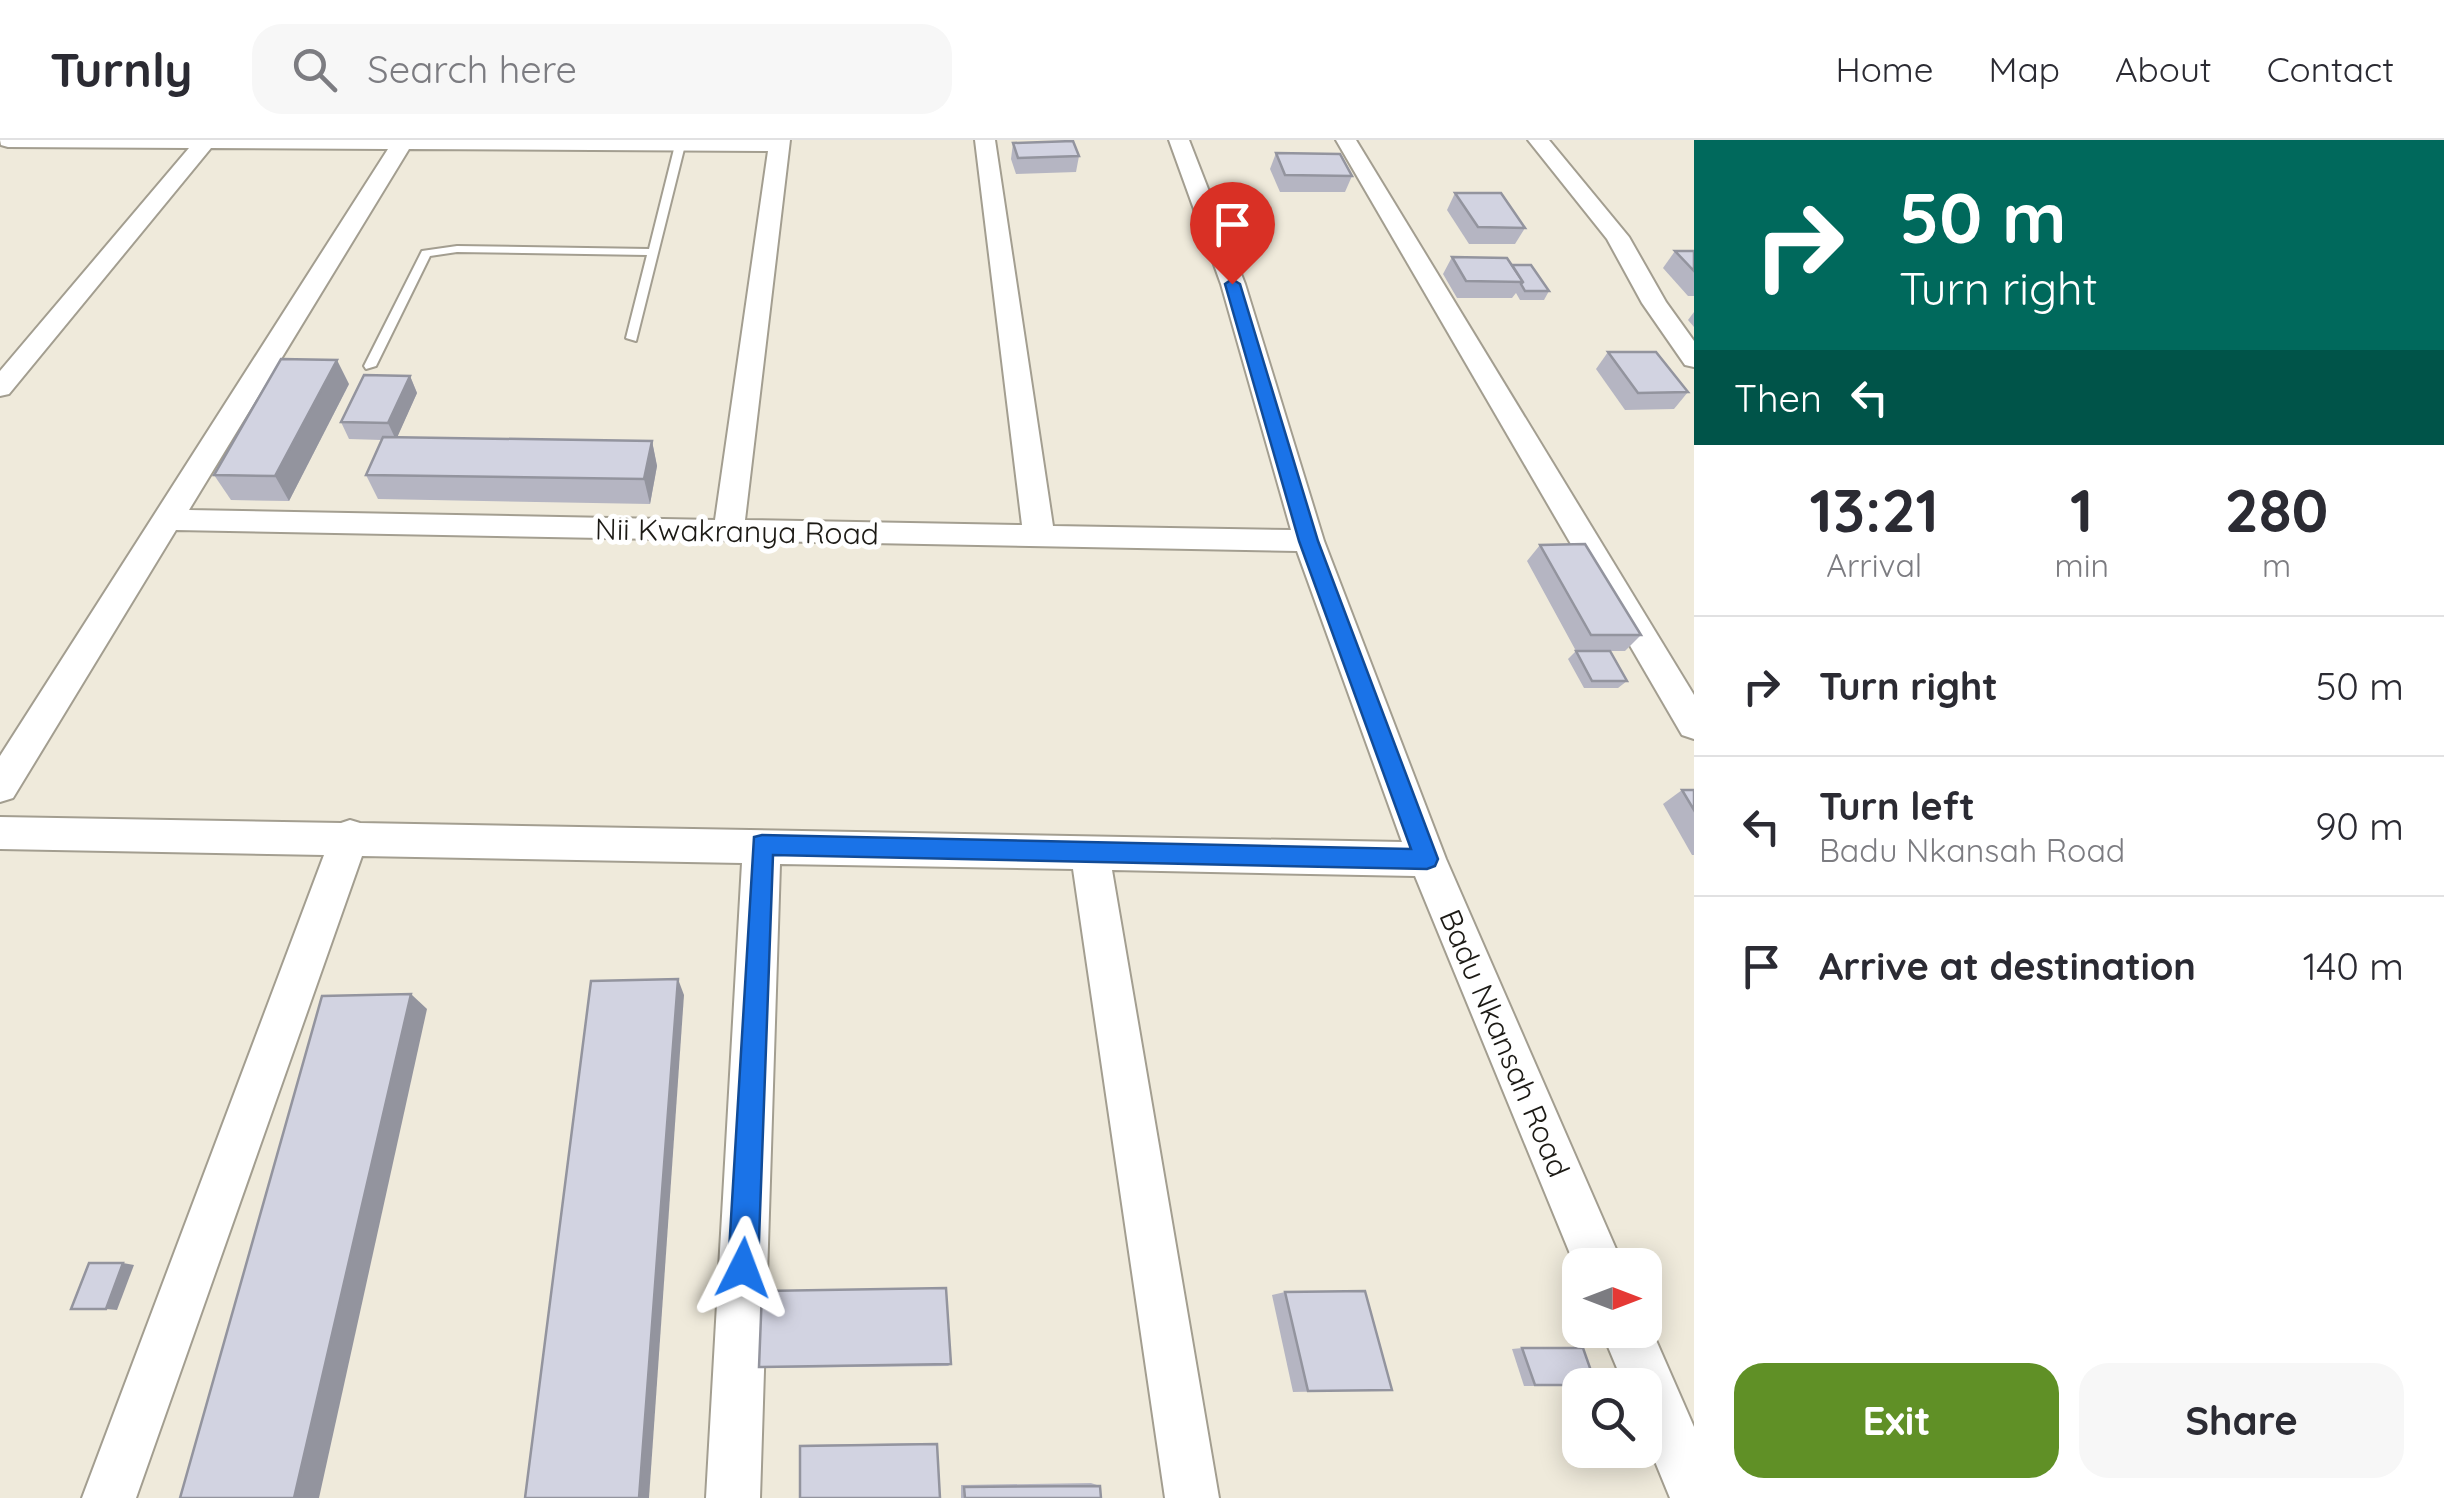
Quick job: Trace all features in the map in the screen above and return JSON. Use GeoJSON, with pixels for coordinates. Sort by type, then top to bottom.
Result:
{"type":"FeatureCollection","features":[{"type":"Feature","properties":{"kind":"street"},"geometry":{"type":"LineString","coordinates":[[985,140],[1039,536]]}},
{"type":"Feature","properties":{"kind":"street","name":"Badu Nkansah Road"},"geometry":{"type":"LineString","coordinates":[[1179,140],[1232,284],[1309,541],[1427,859],[1592,1248]]}},
{"type":"Feature","properties":{"kind":"street"},"geometry":{"type":"LineString","coordinates":[[1346,140],[1694,725]]}},
{"type":"Feature","properties":{"kind":"street"},"geometry":{"type":"LineString","coordinates":[[1538,140],[1617,236],[1654,304],[1694,359]]}},
{"type":"Feature","properties":{"kind":"street"},"geometry":{"type":"LineString","coordinates":[[0,388],[205,142]]}},
{"type":"Feature","properties":{"kind":"street"},"geometry":{"type":"LineString","coordinates":[[6,144],[779,142],[729,531]]}},
{"type":"Feature","properties":{"kind":"street"},"geometry":{"type":"LineString","coordinates":[[0,787],[401,145]]}},
{"type":"Feature","properties":{"kind":"street","name":"Nii Kwakranya Road"},"geometry":{"type":"LineString","coordinates":[[166,520],[1309,541]]}},
{"type":"Feature","properties":{"kind":"street"},"geometry":{"type":"LineString","coordinates":[[0,832],[1427,859]]}},
{"type":"Feature","properties":{"kind":"street"},"geometry":{"type":"LineString","coordinates":[[110,1498],[350,836]]}},
{"type":"Feature","properties":{"kind":"street"},"geometry":{"type":"LineString","coordinates":[[733,1498],[762,844]]}},
{"type":"Feature","properties":{"kind":"street"},"geometry":{"type":"LineString","coordinates":[[1090,852],[1192,1498]]}},
{"type":"Feature","properties":{"kind":"street"},"geometry":{"type":"LineString","coordinates":[[1634,1348],[1694,1490]]}},
{"type":"Feature","properties":{"kind":"lane"},"geometry":{"type":"LineString","coordinates":[[632,338],[680,145]]}},
{"type":"Feature","properties":{"kind":"lane"},"geometry":{"type":"LineString","coordinates":[[370,366],[426,253],[457,249],[653,252]]}},
{"type":"Feature","properties":{"kind":"building"},"geometry":{"type":"Polygon","coordinates":[[[1073,141],[1079,156],[1018,158],[1013,143],[1073,141]]]}},
{"type":"Feature","properties":{"kind":"building"},"geometry":{"type":"Polygon","coordinates":[[[1276,153],[1340,154],[1352,176],[1285,175],[1276,153]]]}},
{"type":"Feature","properties":{"kind":"building"},"geometry":{"type":"Polygon","coordinates":[[[1455,193],[1501,193],[1525,228],[1478,227],[1455,193]]]}},
{"type":"Feature","properties":{"kind":"building"},"geometry":{"type":"Polygon","coordinates":[[[1675,251],[1694,251],[1694,271],[1675,251]]]}},
{"type":"Feature","properties":{"kind":"building"},"geometry":{"type":"Polygon","coordinates":[[[1452,257],[1507,258],[1523,282],[1466,281],[1452,257]]]}},
{"type":"Feature","properties":{"kind":"building"},"geometry":{"type":"Polygon","coordinates":[[[1512,265],[1531,265],[1549,291],[1525,291],[1512,265]]]}},
{"type":"Feature","properties":{"kind":"building"},"geometry":{"type":"Polygon","coordinates":[[[1608,352],[1656,352],[1688,392],[1638,393],[1608,352]]]}},
{"type":"Feature","properties":{"kind":"building"},"geometry":{"type":"Polygon","coordinates":[[[281,359],[337,360],[275,476],[214,475],[281,359]]]}},
{"type":"Feature","properties":{"kind":"building"},"geometry":{"type":"Polygon","coordinates":[[[364,375],[410,376],[388,423],[341,422],[364,375]]]}},
{"type":"Feature","properties":{"kind":"building"},"geometry":{"type":"Polygon","coordinates":[[[383,437],[652,441],[644,479],[366,475],[383,437]]]}},
{"type":"Feature","properties":{"kind":"building"},"geometry":{"type":"Polygon","coordinates":[[[1585,544],[1641,635],[1591,635],[1540,545],[1585,544]]]}},
{"type":"Feature","properties":{"kind":"building"},"geometry":{"type":"Polygon","coordinates":[[[1576,651],[1610,651],[1627,681],[1592,681],[1576,651]]]}},
{"type":"Feature","properties":{"kind":"building"},"geometry":{"type":"Polygon","coordinates":[[[1682,790],[1694,790],[1694,810],[1682,790]]]}},
{"type":"Feature","properties":{"kind":"building"},"geometry":{"type":"Polygon","coordinates":[[[678,979],[639,1498],[525,1498],[591,981],[678,979]]]}},
{"type":"Feature","properties":{"kind":"building"},"geometry":{"type":"Polygon","coordinates":[[[411,994],[294,1498],[180,1498],[322,996],[411,994]]]}},
{"type":"Feature","properties":{"kind":"building"},"geometry":{"type":"Polygon","coordinates":[[[89,1263],[123,1263],[106,1309],[71,1309],[89,1263]]]}},
{"type":"Feature","properties":{"kind":"building"},"geometry":{"type":"Polygon","coordinates":[[[946,1288],[951,1364],[759,1367],[762,1291],[946,1288]]]}},
{"type":"Feature","properties":{"kind":"building"},"geometry":{"type":"Polygon","coordinates":[[[1365,1291],[1392,1390],[1308,1391],[1285,1292],[1365,1291]]]}},
{"type":"Feature","properties":{"kind":"building"},"geometry":{"type":"Polygon","coordinates":[[[1522,1348],[1583,1348],[1590,1368],[1562,1368],[1562,1385],[1535,1385],[1522,1348]]]}},
{"type":"Feature","properties":{"kind":"building"},"geometry":{"type":"Polygon","coordinates":[[[937,1444],[940,1498],[800,1498],[800,1446],[937,1444]]]}},
{"type":"Feature","properties":{"kind":"building"},"geometry":{"type":"Polygon","coordinates":[[[1100,1486],[1101,1498],[965,1498],[964,1487],[1100,1486]]]}},
{"type":"Feature","properties":{"kind":"route"},"geometry":{"type":"LineString","coordinates":[[743,1268],[762,844],[1427,859],[1309,541],[1232,284]]}}]}
